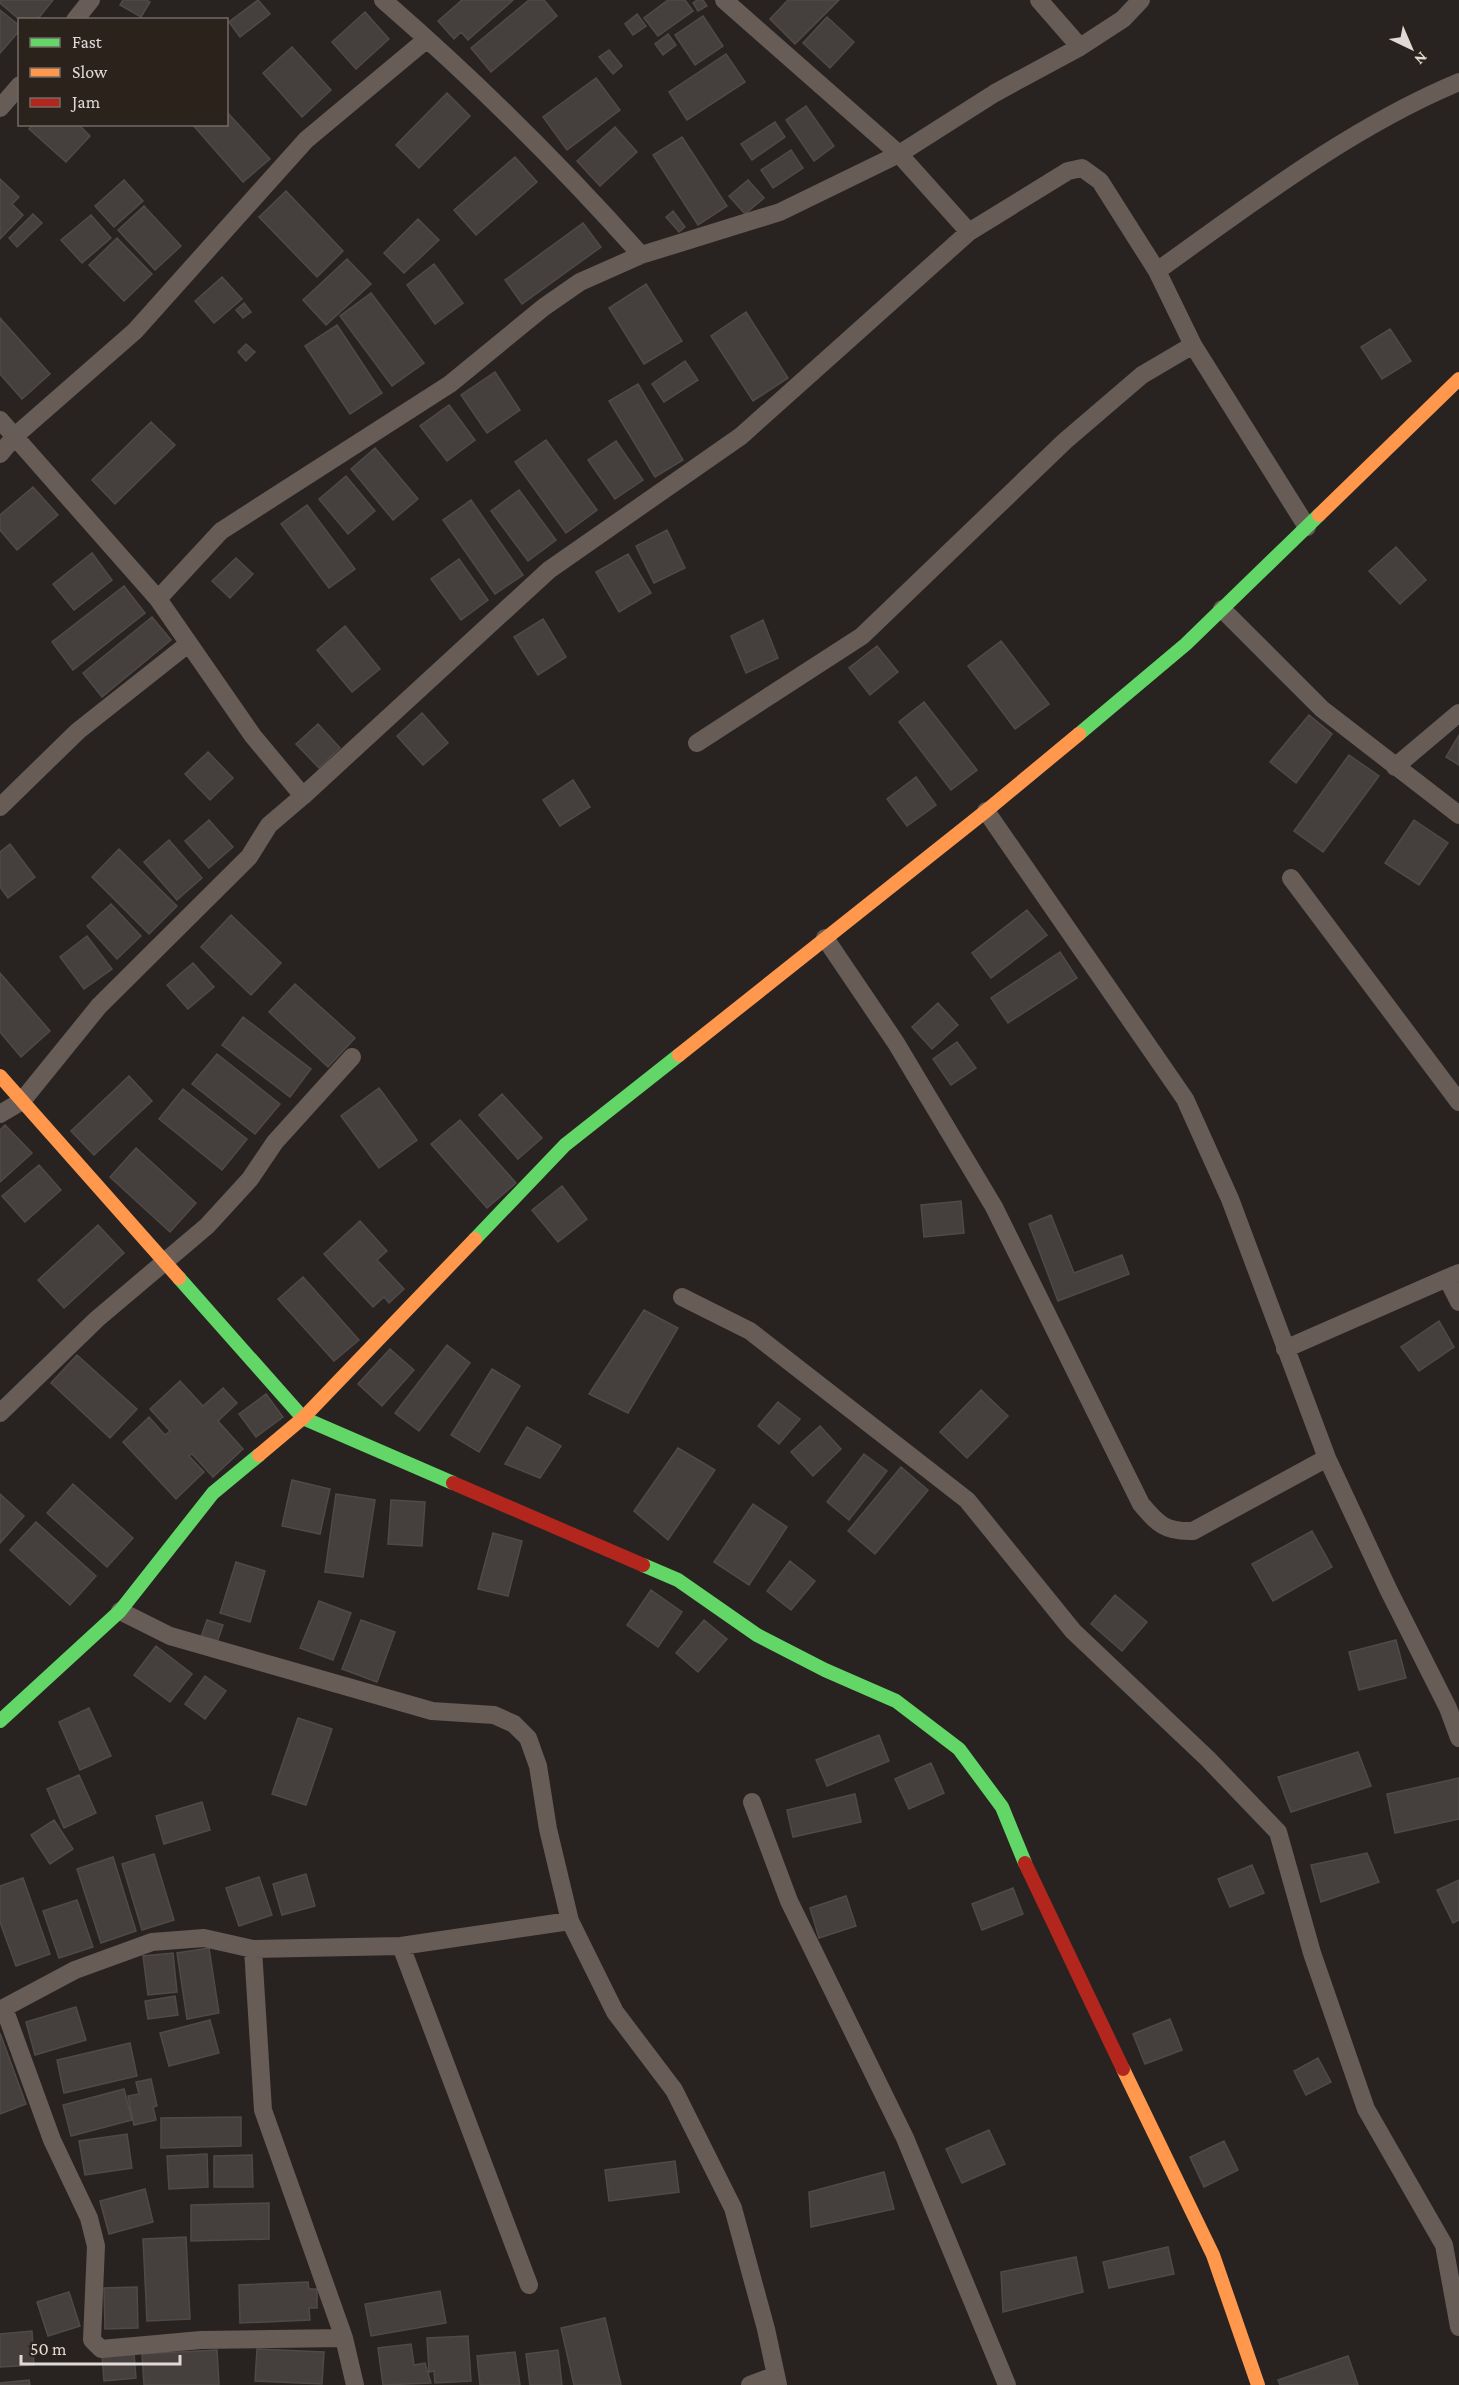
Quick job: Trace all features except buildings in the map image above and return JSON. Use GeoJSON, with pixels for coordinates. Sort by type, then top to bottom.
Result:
{"type":"FeatureCollection","features":[{"type":"Feature","properties":{"kind":"street"},"geometry":{"type":"LineString","coordinates":[[77,18],[91,0]]}},
{"type":"Feature","properties":{"kind":"street"},"geometry":{"type":"LineString","coordinates":[[383,0],[572,177],[641,255]]}},
{"type":"Feature","properties":{"kind":"street"},"geometry":{"type":"LineString","coordinates":[[724,0],[899,154],[969,232]]}},
{"type":"Feature","properties":{"kind":"street"},"geometry":{"type":"LineString","coordinates":[[1039,0],[1080,47]]}},
{"type":"Feature","properties":{"kind":"street"},"geometry":{"type":"LineString","coordinates":[[158,599],[221,531],[450,384],[544,307],[580,282],[641,255],[780,212],[899,154],[995,93],[1080,47],[1123,19],[1140,0]]}},
{"type":"Feature","properties":{"kind":"street"},"geometry":{"type":"LineString","coordinates":[[0,454],[15,436],[135,331],[306,140],[427,39]]}},
{"type":"Feature","properties":{"kind":"street"},"geometry":{"type":"LineString","coordinates":[[1157,271],[1273,187],[1417,100],[1459,82]]}},
{"type":"Feature","properties":{"kind":"street"},"geometry":{"type":"LineString","coordinates":[[0,108],[18,87]]}},
{"type":"Feature","properties":{"kind":"street"},"geometry":{"type":"LineString","coordinates":[[0,1114],[22,1101],[99,1006],[249,857],[269,825],[549,570],[741,436],[969,232],[1068,171],[1082,168],[1100,181],[1157,271],[1193,345],[1307,527]]}},
{"type":"Feature","properties":{"kind":"street"},"geometry":{"type":"LineString","coordinates":[[697,743],[862,636],[1065,441],[1142,375],[1193,345]]}},
{"type":"Feature","properties":{"kind":"street"},"geometry":{"type":"LineString","coordinates":[[0,1721],[120,1611],[213,1493],[303,1418],[565,1145],[986,811],[1186,644],[1459,379]]}},
{"type":"Feature","properties":{"kind":"street"},"geometry":{"type":"LineString","coordinates":[[0,420],[158,599],[253,736],[303,796]]}},
{"type":"Feature","properties":{"kind":"street"},"geometry":{"type":"LineString","coordinates":[[1222,609],[1322,709],[1459,815]]}},
{"type":"Feature","properties":{"kind":"street"},"geometry":{"type":"LineString","coordinates":[[0,807],[78,731],[188,644]]}},
{"type":"Feature","properties":{"kind":"street"},"geometry":{"type":"LineString","coordinates":[[1395,767],[1459,713]]}},
{"type":"Feature","properties":{"kind":"street"},"geometry":{"type":"LineString","coordinates":[[986,811],[1185,1098],[1230,1199],[1327,1458],[1448,1708],[1459,1738]]}},
{"type":"Feature","properties":{"kind":"street"},"geometry":{"type":"LineString","coordinates":[[1290,878],[1459,1102]]}},
{"type":"Feature","properties":{"kind":"street"},"geometry":{"type":"LineString","coordinates":[[825,938],[896,1043],[994,1207],[1141,1504],[1158,1524],[1177,1532],[1193,1531],[1327,1458]]}},
{"type":"Feature","properties":{"kind":"street"},"geometry":{"type":"LineString","coordinates":[[0,1413],[97,1319],[207,1226],[250,1179],[275,1142],[352,1057]]}},
{"type":"Feature","properties":{"kind":"street"},"geometry":{"type":"LineString","coordinates":[[0,1076],[303,1418],[678,1580],[757,1635],[825,1670],[896,1701],[959,1749],[1002,1807],[1032,1881],[1213,2255],[1258,2385]]}},
{"type":"Feature","properties":{"kind":"street"},"geometry":{"type":"LineString","coordinates":[[1285,1349],[1453,1276],[1459,1302]]}},
{"type":"Feature","properties":{"kind":"street"},"geometry":{"type":"LineString","coordinates":[[682,1297],[750,1331],[967,1500],[1073,1631],[1208,1759],[1278,1832],[1312,1953],[1366,2109],[1444,2245],[1459,2327]]}},
{"type":"Feature","properties":{"kind":"street"},"geometry":{"type":"LineString","coordinates":[[120,1611],[170,1636],[432,1711],[494,1715],[514,1724],[528,1738],[538,1766],[548,1829],[570,1921],[615,2012],[674,2090],[733,2208],[766,2329],[777,2380],[750,2385]]}},
{"type":"Feature","properties":{"kind":"street"},"geometry":{"type":"LineString","coordinates":[[752,1802],[789,1901],[905,2138],[1007,2385]]}},
{"type":"Feature","properties":{"kind":"street"},"geometry":{"type":"LineString","coordinates":[[344,2338],[201,2340],[101,2349],[96,2346],[92,2340],[96,2246],[89,2218],[52,2140],[2,2009],[75,1970],[152,1942],[204,1938],[253,1949],[401,1946],[570,1921]]}},
{"type":"Feature","properties":{"kind":"street"},"geometry":{"type":"LineString","coordinates":[[401,1946],[530,2285]]}},
{"type":"Feature","properties":{"kind":"street"},"geometry":{"type":"LineString","coordinates":[[253,1949],[263,2110],[344,2338],[355,2385]]}},
{"type":"Feature","properties":{"kind":"traffic: fast"},"geometry":{"type":"LineString","coordinates":[[1079,734],[1186,644],[1319,515]]}},
{"type":"Feature","properties":{"kind":"traffic: fast"},"geometry":{"type":"LineString","coordinates":[[475,1239],[565,1145],[679,1055]]}},
{"type":"Feature","properties":{"kind":"traffic: fast"},"geometry":{"type":"LineString","coordinates":[[179,1278],[303,1418],[453,1483]]}},
{"type":"Feature","properties":{"kind":"traffic: fast"},"geometry":{"type":"LineString","coordinates":[[0,1721],[120,1611],[213,1493],[259,1455]]}},
{"type":"Feature","properties":{"kind":"traffic: fast"},"geometry":{"type":"LineString","coordinates":[[643,1565],[678,1580],[757,1635],[825,1670],[896,1701],[959,1749],[1002,1807],[1025,1863]]}},
{"type":"Feature","properties":{"kind":"traffic: slow"},"geometry":{"type":"LineString","coordinates":[[1319,515],[1459,379]]}},
{"type":"Feature","properties":{"kind":"traffic: slow"},"geometry":{"type":"LineString","coordinates":[[679,1055],[986,811],[1079,734]]}},
{"type":"Feature","properties":{"kind":"traffic: slow"},"geometry":{"type":"LineString","coordinates":[[0,1076],[179,1278]]}},
{"type":"Feature","properties":{"kind":"traffic: slow"},"geometry":{"type":"LineString","coordinates":[[259,1455],[303,1418],[475,1239]]}},
{"type":"Feature","properties":{"kind":"traffic: slow"},"geometry":{"type":"LineString","coordinates":[[1123,2069],[1213,2255],[1258,2385]]}},
{"type":"Feature","properties":{"kind":"traffic: jam"},"geometry":{"type":"LineString","coordinates":[[453,1483],[643,1565]]}},
{"type":"Feature","properties":{"kind":"traffic: jam"},"geometry":{"type":"LineString","coordinates":[[1025,1863],[1123,2069]]}}]}
